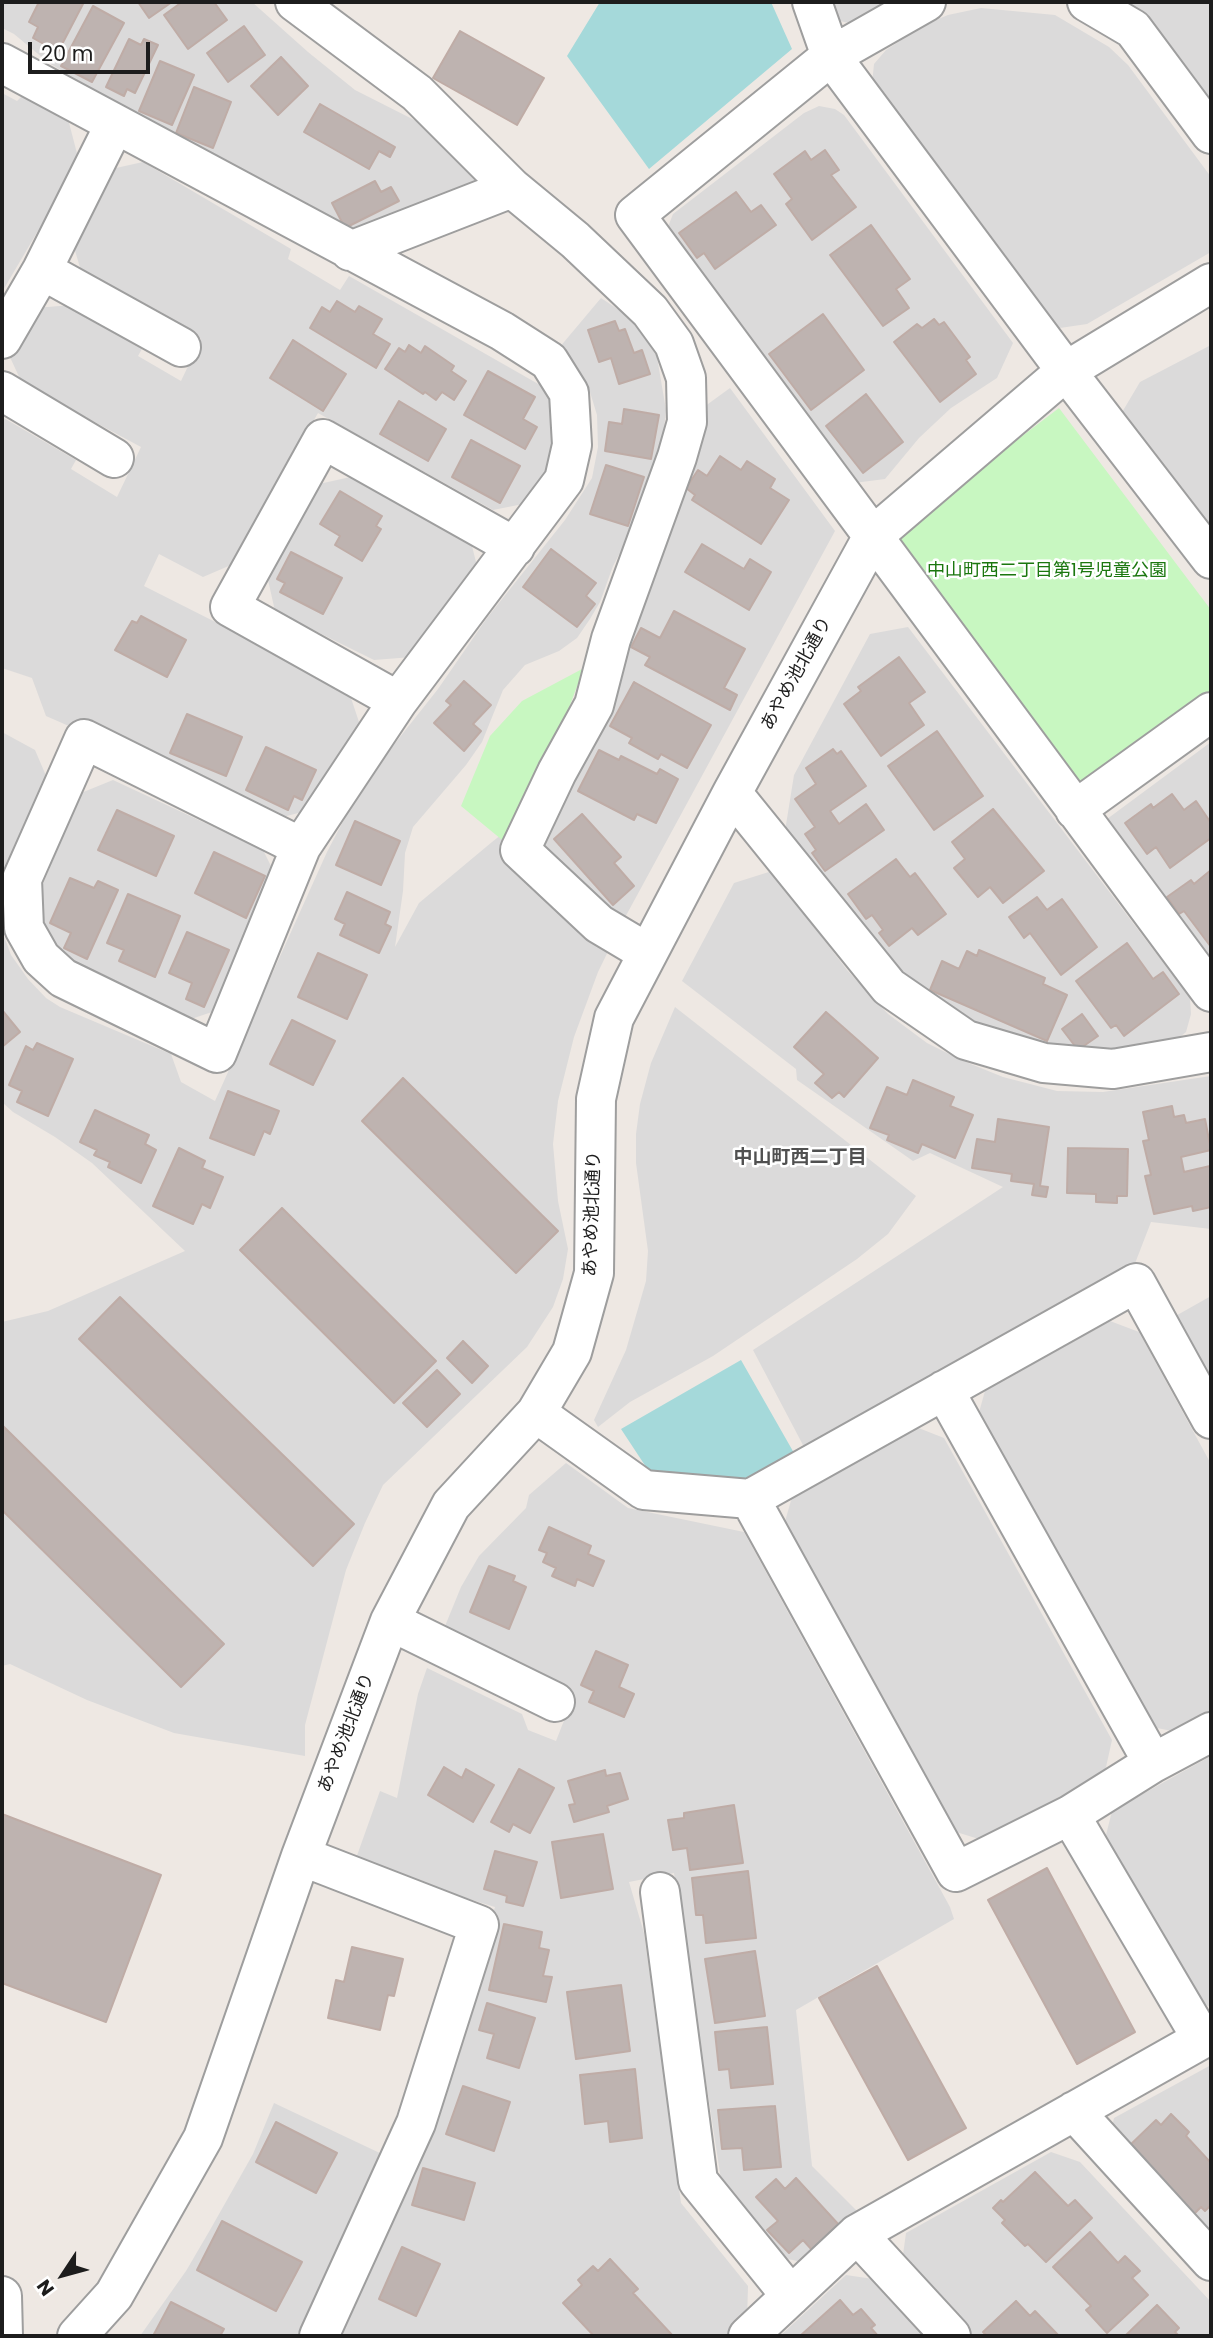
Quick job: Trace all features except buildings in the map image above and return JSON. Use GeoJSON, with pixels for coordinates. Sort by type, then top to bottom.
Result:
{"type":"FeatureCollection","features":[{"type":"Feature","properties":{"kind":"street"},"geometry":{"type":"LineString","coordinates":[[295,2],[417,93],[512,188],[575,240],[650,312],[674,344],[686,378],[687,422],[681,445],[611,639],[594,705],[557,772],[520,850],[600,924],[636,947]]}},
{"type":"Feature","properties":{"kind":"street"},"geometry":{"type":"LineString","coordinates":[[812,2],[831,56],[1066,371],[1211,559]]}},
{"type":"Feature","properties":{"kind":"street"},"geometry":{"type":"LineString","coordinates":[[926,2],[831,56],[635,215],[1211,992]]}},
{"type":"Feature","properties":{"kind":"street"},"geometry":{"type":"LineString","coordinates":[[1087,2],[1133,29],[1211,134]]}},
{"type":"Feature","properties":{"kind":"street"},"geometry":{"type":"LineString","coordinates":[[2,63],[502,331],[549,360],[569,393],[572,444],[564,480],[398,701],[301,846],[217,1053],[63,978],[41,958],[24,928],[22,879],[85,739],[301,846]]}},
{"type":"Feature","properties":{"kind":"street"},"geometry":{"type":"LineString","coordinates":[[2,339],[42,270],[115,124]]}},
{"type":"Feature","properties":{"kind":"street"},"geometry":{"type":"LineString","coordinates":[[350,251],[512,188]]}},
{"type":"Feature","properties":{"kind":"street"},"geometry":{"type":"LineString","coordinates":[[42,270],[181,347]]}},
{"type":"Feature","properties":{"kind":"street","name":"あやめ池北通り"},"geometry":{"type":"LineString","coordinates":[[77,2336],[114,2295],[203,2138],[301,1856],[390,1621],[451,1505],[536,1413],[572,1352],[594,1273],[596,1099],[614,1018],[732,793],[873,536],[1066,371],[1211,283]]}},
{"type":"Feature","properties":{"kind":"street"},"geometry":{"type":"LineString","coordinates":[[2,391],[114,458]]}},
{"type":"Feature","properties":{"kind":"street"},"geometry":{"type":"LineString","coordinates":[[398,701],[230,607],[323,439],[515,547]]}},
{"type":"Feature","properties":{"kind":"street"},"geometry":{"type":"LineString","coordinates":[[1075,810],[1211,712]]}},
{"type":"Feature","properties":{"kind":"street"},"geometry":{"type":"LineString","coordinates":[[732,793],[889,987],[966,1040],[1044,1063],[1112,1069],[1211,1052]]}},
{"type":"Feature","properties":{"kind":"street"},"geometry":{"type":"LineString","coordinates":[[536,1413],[644,1490],[750,1499],[1136,1283],[1211,1419]]}},
{"type":"Feature","properties":{"kind":"street"},"geometry":{"type":"LineString","coordinates":[[944,1390],[1153,1763]]}},
{"type":"Feature","properties":{"kind":"street"},"geometry":{"type":"LineString","coordinates":[[750,1499],[956,1872],[1070,1815],[1153,1763],[1211,1732]]}},
{"type":"Feature","properties":{"kind":"street"},"geometry":{"type":"LineString","coordinates":[[390,1621],[555,1702]]}},
{"type":"Feature","properties":{"kind":"street"},"geometry":{"type":"LineString","coordinates":[[748,2336],[857,2234],[1207,2036],[1070,1815]]}},
{"type":"Feature","properties":{"kind":"street"},"geometry":{"type":"LineString","coordinates":[[301,1856],[479,1925],[416,2123],[319,2336]]}},
{"type":"Feature","properties":{"kind":"street"},"geometry":{"type":"LineString","coordinates":[[660,1892],[698,2181],[791,2295]]}},
{"type":"Feature","properties":{"kind":"street"},"geometry":{"type":"LineString","coordinates":[[1074,2111],[1211,2261]]}},
{"type":"Feature","properties":{"kind":"street"},"geometry":{"type":"LineString","coordinates":[[857,2234],[951,2336]]}},
{"type":"Feature","properties":{"kind":"street"},"geometry":{"type":"LineString","coordinates":[[2,2296],[3,2336]]}},
{"type":"Feature","properties":{"kind":"shaded area"},"geometry":{"type":"Polygon","coordinates":[[[2,2],[252,2],[355,90],[440,133],[482,182],[340,236],[49,63],[14,34],[2,28],[2,2]]]}},
{"type":"Feature","properties":{"kind":"shaded area"},"geometry":{"type":"Polygon","coordinates":[[[827,2],[896,2],[853,24],[840,21],[827,2]]]}},
{"type":"Feature","properties":{"kind":"shaded area"},"geometry":{"type":"Polygon","coordinates":[[[1113,2],[1211,2],[1211,114],[1113,2]]]}},
{"type":"Feature","properties":{"kind":"shaded area"},"geometry":{"type":"Polygon","coordinates":[[[981,8],[1055,15],[1109,47],[1128,65],[1211,177],[1211,252],[1087,324],[1053,329],[872,84],[874,64],[886,50],[924,25],[948,15],[981,8]]]}},
{"type":"Feature","properties":{"kind":"shaded area"},"geometry":{"type":"Polygon","coordinates":[[[26,92],[68,119],[79,161],[2,292],[2,93],[17,101],[26,92]]]}},
{"type":"Feature","properties":{"kind":"shaded area"},"geometry":{"type":"Polygon","coordinates":[[[819,106],[835,109],[844,115],[1013,343],[997,378],[951,408],[919,438],[885,479],[846,484],[666,232],[673,214],[804,113],[819,106]]]}},
{"type":"Feature","properties":{"kind":"shaded area"},"geometry":{"type":"Polygon","coordinates":[[[143,162],[291,249],[288,259],[340,290],[349,276],[547,389],[558,408],[555,467],[523,504],[493,510],[318,413],[231,565],[203,577],[159,554],[144,586],[348,689],[360,725],[330,767],[306,811],[279,818],[46,716],[32,678],[2,668],[2,417],[76,460],[71,469],[117,497],[141,447],[22,383],[8,353],[35,308],[72,305],[143,347],[138,356],[181,381],[201,339],[81,271],[71,237],[107,170],[143,162]]]}},
{"type":"Feature","properties":{"kind":"shaded area"},"geometry":{"type":"Polygon","coordinates":[[[601,298],[619,310],[644,334],[657,357],[666,410],[662,450],[634,527],[613,566],[600,602],[590,619],[577,638],[559,651],[525,665],[503,690],[482,742],[413,827],[405,853],[395,947],[419,903],[520,820],[536,838],[697,412],[730,388],[835,531],[622,923],[598,972],[574,1037],[558,1101],[553,1144],[558,1201],[568,1249],[563,1279],[553,1307],[527,1347],[383,1485],[346,1570],[305,1725],[305,1756],[174,1733],[87,1700],[10,1664],[2,1666],[2,1322],[48,1311],[185,1251],[92,1163],[13,1112],[2,1102],[2,931],[11,955],[46,998],[60,1007],[171,1054],[181,1082],[215,1101],[327,852],[362,785],[438,689],[487,618],[565,520],[592,478],[598,447],[597,415],[590,392],[574,363],[559,348],[601,298]]]}},
{"type":"Feature","properties":{"kind":"shaded area"},"geometry":{"type":"Polygon","coordinates":[[[1211,345],[1211,537],[1121,414],[1140,382],[1211,345]]]}},
{"type":"Feature","properties":{"kind":"shaded area"},"geometry":{"type":"Polygon","coordinates":[[[355,476],[471,542],[478,570],[412,657],[374,660],[275,611],[268,580],[319,484],[355,476]]]}},
{"type":"Feature","properties":{"kind":"shaded area"},"geometry":{"type":"Polygon","coordinates":[[[908,627],[1190,998],[1191,1014],[1186,1032],[1170,1045],[1096,1054],[985,1032],[919,990],[889,961],[785,831],[794,775],[870,634],[908,627]]]}},
{"type":"Feature","properties":{"kind":"shaded area"},"geometry":{"type":"Polygon","coordinates":[[[2,732],[35,750],[50,785],[2,877],[2,732]]]}},
{"type":"Feature","properties":{"kind":"shaded area"},"geometry":{"type":"Polygon","coordinates":[[[1211,742],[1211,967],[1103,822],[1211,742]]]}},
{"type":"Feature","properties":{"kind":"shaded area"},"geometry":{"type":"Polygon","coordinates":[[[113,780],[263,850],[277,878],[215,1011],[188,1020],[62,961],[38,916],[40,891],[81,793],[113,780]]]}},
{"type":"Feature","properties":{"kind":"shaded area"},"geometry":{"type":"Polygon","coordinates":[[[772,871],[847,970],[888,1014],[927,1043],[961,1060],[1003,1077],[1057,1091],[1103,1092],[1211,1076],[1211,1229],[1151,1222],[1134,1266],[804,1447],[753,1350],[1003,1187],[930,1153],[913,1161],[797,1080],[796,1069],[682,981],[734,883],[772,871]]]}},
{"type":"Feature","properties":{"kind":"shaded area"},"geometry":{"type":"Polygon","coordinates":[[[675,1007],[916,1196],[888,1234],[857,1259],[713,1356],[630,1402],[598,1427],[594,1420],[626,1350],[646,1281],[648,1251],[636,1163],[636,1134],[640,1104],[651,1063],[675,1007]]]}},
{"type":"Feature","properties":{"kind":"shaded area"},"geometry":{"type":"Polygon","coordinates":[[[1211,1296],[1211,1388],[1172,1318],[1211,1296]]]}},
{"type":"Feature","properties":{"kind":"shaded area"},"geometry":{"type":"Polygon","coordinates":[[[1110,1321],[1139,1332],[1211,1464],[1211,1712],[1177,1732],[1147,1726],[976,1423],[985,1391],[1110,1321]]]}},
{"type":"Feature","properties":{"kind":"shaded area"},"geometry":{"type":"Polygon","coordinates":[[[916,1427],[944,1438],[1112,1740],[1104,1776],[982,1840],[953,1831],[784,1525],[792,1497],[916,1427]]]}},
{"type":"Feature","properties":{"kind":"shaded area"},"geometry":{"type":"Polygon","coordinates":[[[566,1463],[628,1508],[744,1532],[950,1907],[954,1919],[796,2010],[812,2166],[857,2211],[806,2263],[788,2259],[722,2186],[674,1873],[629,1882],[644,1933],[681,2203],[748,2286],[747,2321],[732,2336],[338,2336],[416,2174],[495,1907],[354,1864],[380,1791],[397,1798],[418,1694],[427,1668],[522,1714],[528,1730],[556,1741],[574,1695],[443,1631],[461,1587],[479,1556],[526,1508],[529,1495],[566,1463]]]}},
{"type":"Feature","properties":{"kind":"shaded area"},"geometry":{"type":"Polygon","coordinates":[[[1211,1756],[1211,2007],[1197,2002],[1105,1839],[1112,1811],[1211,1756]]]}},
{"type":"Feature","properties":{"kind":"shaded area"},"geometry":{"type":"Polygon","coordinates":[[[1211,2065],[1211,2249],[1109,2140],[1114,2118],[1211,2065]]]}},
{"type":"Feature","properties":{"kind":"shaded area"},"geometry":{"type":"Polygon","coordinates":[[[274,2103],[384,2155],[297,2336],[140,2336],[186,2271],[210,2230],[253,2154],[274,2103]]]}},
{"type":"Feature","properties":{"kind":"shaded area"},"geometry":{"type":"Polygon","coordinates":[[[1051,2152],[1080,2162],[1211,2302],[1211,2336],[972,2336],[902,2262],[906,2233],[1051,2152]]]}},
{"type":"Feature","properties":{"kind":"shaded area"},"geometry":{"type":"Polygon","coordinates":[[[846,2275],[873,2279],[926,2336],[780,2336],[846,2275]]]}},
{"type":"Feature","properties":{"kind":"green space","name":"中山町西二丁目第1号児童公園"},"geometry":{"type":"Polygon","coordinates":[[[1059,408],[1211,610],[1211,692],[1079,792],[887,539],[1059,408]]]}},
{"type":"Feature","properties":{"kind":"green space"},"geometry":{"type":"Polygon","coordinates":[[[584,668],[513,849],[461,806],[490,736],[522,701],[584,668]]]}},
{"type":"Feature","properties":{"kind":"water"},"geometry":{"type":"Polygon","coordinates":[[[600,2],[771,2],[792,49],[649,169],[567,56],[600,2]]]}},
{"type":"Feature","properties":{"kind":"water"},"geometry":{"type":"Polygon","coordinates":[[[741,1360],[794,1453],[728,1487],[648,1470],[621,1429],[741,1360]]]}},
{"type":"Feature","properties":{"kind":"district","name":"中山町西二丁目"},"geometry":{"type":"Point","coordinates":[800,1158]}}]}
